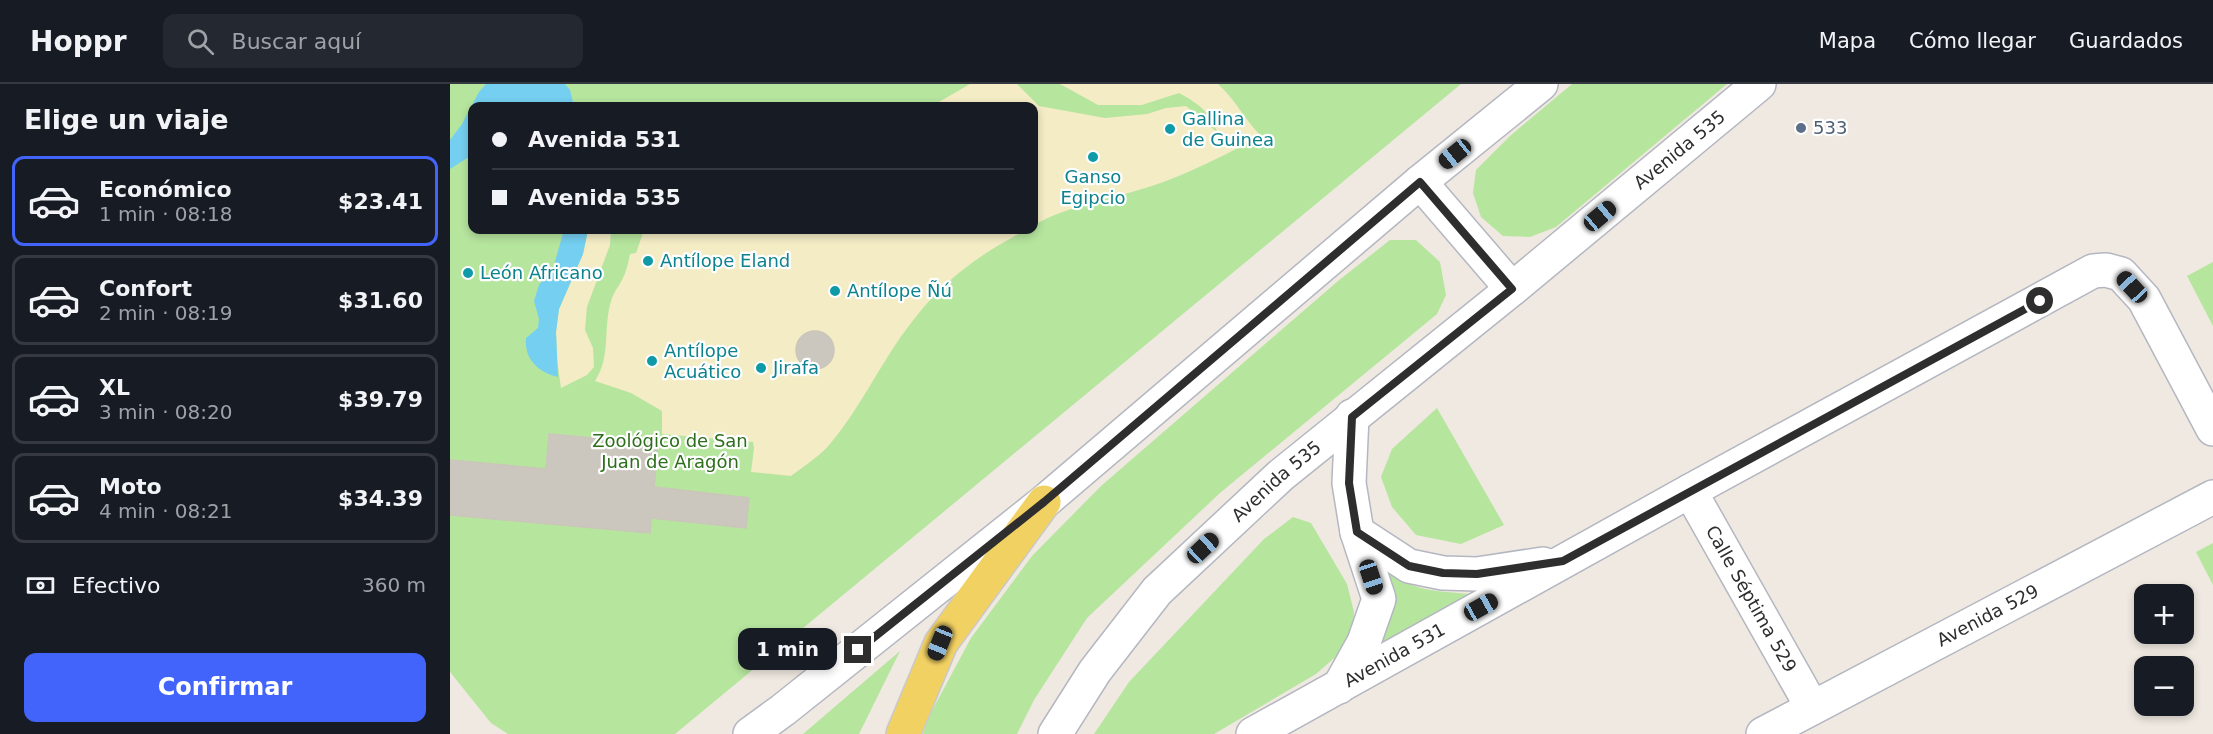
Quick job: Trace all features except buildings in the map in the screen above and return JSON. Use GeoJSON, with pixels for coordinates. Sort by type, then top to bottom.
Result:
{"type":"FeatureCollection","features":[{"type":"Feature","properties":{"kind":"main road"},"geometry":{"type":"LineString","coordinates":[[903,734],[940,643],[1044,502]]}},
{"type":"Feature","properties":{"kind":"street"},"geometry":{"type":"LineString","coordinates":[[750,734],[1044,502],[1420,182],[1541,84]]}},
{"type":"Feature","properties":{"kind":"street","name":"Avenida 535"},"geometry":{"type":"LineString","coordinates":[[1055,734],[1095,671],[1157,591],[1280,476],[1512,289],[1759,84]]}},
{"type":"Feature","properties":{"kind":"street"},"geometry":{"type":"LineString","coordinates":[[1420,182],[1512,289]]}},
{"type":"Feature","properties":{"kind":"street","name":"Avenida 531"},"geometry":{"type":"LineString","coordinates":[[1253,734],[1563,561],[2093,271],[2106,270],[2121,274],[2144,299],[2213,429]]}},
{"type":"Feature","properties":{"kind":"street"},"geometry":{"type":"LineString","coordinates":[[1339,687],[1364,642],[1379,599],[1357,532],[1349,483],[1352,417]]}},
{"type":"Feature","properties":{"kind":"street","name":"Calle Séptima 529"},"geometry":{"type":"LineString","coordinates":[[1690,491],[1812,707]]}},
{"type":"Feature","properties":{"kind":"street","name":"Avenida 529"},"geometry":{"type":"LineString","coordinates":[[1763,734],[2213,497]]}},
{"type":"Feature","properties":{"kind":"street"},"geometry":{"type":"LineString","coordinates":[[1357,532],[1409,566],[1443,573],[1477,574],[1563,561]]}},
{"type":"Feature","properties":{"kind":"green space","name":"Zoológico de San Juan de Aragón"},"geometry":{"type":"Polygon","coordinates":[[[450,84],[1461,84],[675,734],[508,734],[491,723],[450,672],[450,84]]]}},
{"type":"Feature","properties":{"kind":"green space"},"geometry":{"type":"Polygon","coordinates":[[[1572,84],[1727,84],[1556,227],[1530,237],[1503,236],[1481,217],[1473,193],[1476,170],[1510,136],[1572,84]]]}},
{"type":"Feature","properties":{"kind":"green space"},"geometry":{"type":"Polygon","coordinates":[[[1390,240],[1416,240],[1440,262],[1446,295],[1437,314],[1220,493],[1087,618],[1034,700],[1017,734],[923,734],[928,718],[971,638],[1032,556],[1101,486],[1338,281],[1390,240]]]}},
{"type":"Feature","properties":{"kind":"green space"},"geometry":{"type":"Polygon","coordinates":[[[2213,262],[2213,326],[2187,276],[2213,262]]]}},
{"type":"Feature","properties":{"kind":"green space"},"geometry":{"type":"Polygon","coordinates":[[[1437,408],[1504,525],[1461,544],[1416,535],[1392,507],[1381,477],[1392,449],[1437,408]]]}},
{"type":"Feature","properties":{"kind":"green space"},"geometry":{"type":"Polygon","coordinates":[[[1293,517],[1311,523],[1347,584],[1354,612],[1353,631],[1341,652],[1316,674],[1214,734],[1094,734],[1129,682],[1264,539],[1293,517]]]}},
{"type":"Feature","properties":{"kind":"green space"},"geometry":{"type":"Polygon","coordinates":[[[2213,543],[2213,585],[2196,552],[2213,543]]]}},
{"type":"Feature","properties":{"kind":"green space"},"geometry":{"type":"Polygon","coordinates":[[[1386,569],[1405,582],[1425,589],[1470,594],[1379,649],[1387,628],[1390,610],[1386,569]]]}},
{"type":"Feature","properties":{"kind":"green space"},"geometry":{"type":"Polygon","coordinates":[[[900,651],[859,734],[803,734],[900,651]]]}},
{"type":"Feature","properties":{"kind":"sand"},"geometry":{"type":"Polygon","coordinates":[[[970,84],[1017,84],[1035,102],[939,102],[970,84]]]}},
{"type":"Feature","properties":{"kind":"sand"},"geometry":{"type":"Polygon","coordinates":[[[1060,84],[1218,84],[1261,136],[1166,181],[1077,207],[1038,223],[1038,105],[1105,118],[1147,114],[1166,108],[1186,106],[1217,132],[1215,125],[1202,109],[1179,93],[1142,105],[1098,105],[1060,84]]]}},
{"type":"Feature","properties":{"kind":"sand"},"geometry":{"type":"Polygon","coordinates":[[[587,234],[611,234],[610,245],[587,307],[585,330],[593,348],[594,367],[587,375],[561,388],[556,332],[559,309],[583,254],[587,234]]]}},
{"type":"Feature","properties":{"kind":"sand"},"geometry":{"type":"Polygon","coordinates":[[[643,234],[1019,234],[980,257],[939,291],[904,333],[853,413],[830,444],[817,457],[791,476],[751,472],[753,442],[662,434],[662,411],[631,393],[595,381],[603,361],[612,298],[624,275],[630,254],[636,253],[643,234]]]}},
{"type":"Feature","properties":{"kind":"water"},"geometry":{"type":"Polygon","coordinates":[[[486,84],[565,84],[570,90],[573,102],[474,102],[486,84]]]}},
{"type":"Feature","properties":{"kind":"water"},"geometry":{"type":"Polygon","coordinates":[[[468,113],[468,158],[450,169],[450,140],[468,113]]]}},
{"type":"Feature","properties":{"kind":"water"},"geometry":{"type":"Polygon","coordinates":[[[563,234],[587,234],[583,254],[559,309],[556,332],[558,377],[544,372],[534,364],[526,346],[526,338],[538,328],[539,319],[534,301],[539,285],[554,265],[563,234]]]}},
{"type":"Feature","properties":{"kind":"place","name":"533"},"geometry":{"type":"Point","coordinates":[1801,128]}},
{"type":"Feature","properties":{"kind":"place","name":"Gallina de Guinea"},"geometry":{"type":"Point","coordinates":[1170,129]}},
{"type":"Feature","properties":{"kind":"place","name":"Ganso Egipcio"},"geometry":{"type":"Point","coordinates":[1093,157]}},
{"type":"Feature","properties":{"kind":"place","name":"Antílope Eland"},"geometry":{"type":"Point","coordinates":[648,261]}},
{"type":"Feature","properties":{"kind":"place","name":"León Africano"},"geometry":{"type":"Point","coordinates":[468,273]}},
{"type":"Feature","properties":{"kind":"place","name":"Antílope Ñú"},"geometry":{"type":"Point","coordinates":[835,291]}},
{"type":"Feature","properties":{"kind":"place","name":"Antílope Acuático"},"geometry":{"type":"Point","coordinates":[652,361]}},
{"type":"Feature","properties":{"kind":"place","name":"Jirafa"},"geometry":{"type":"Point","coordinates":[761,368]}},
{"type":"Feature","properties":{"kind":"route"},"geometry":{"type":"LineString","coordinates":[[858,650],[1044,502],[1420,182],[1512,289],[1352,417],[1349,483],[1357,532],[1409,566],[1443,573],[1477,574],[1563,561],[2040,301]]}}]}
